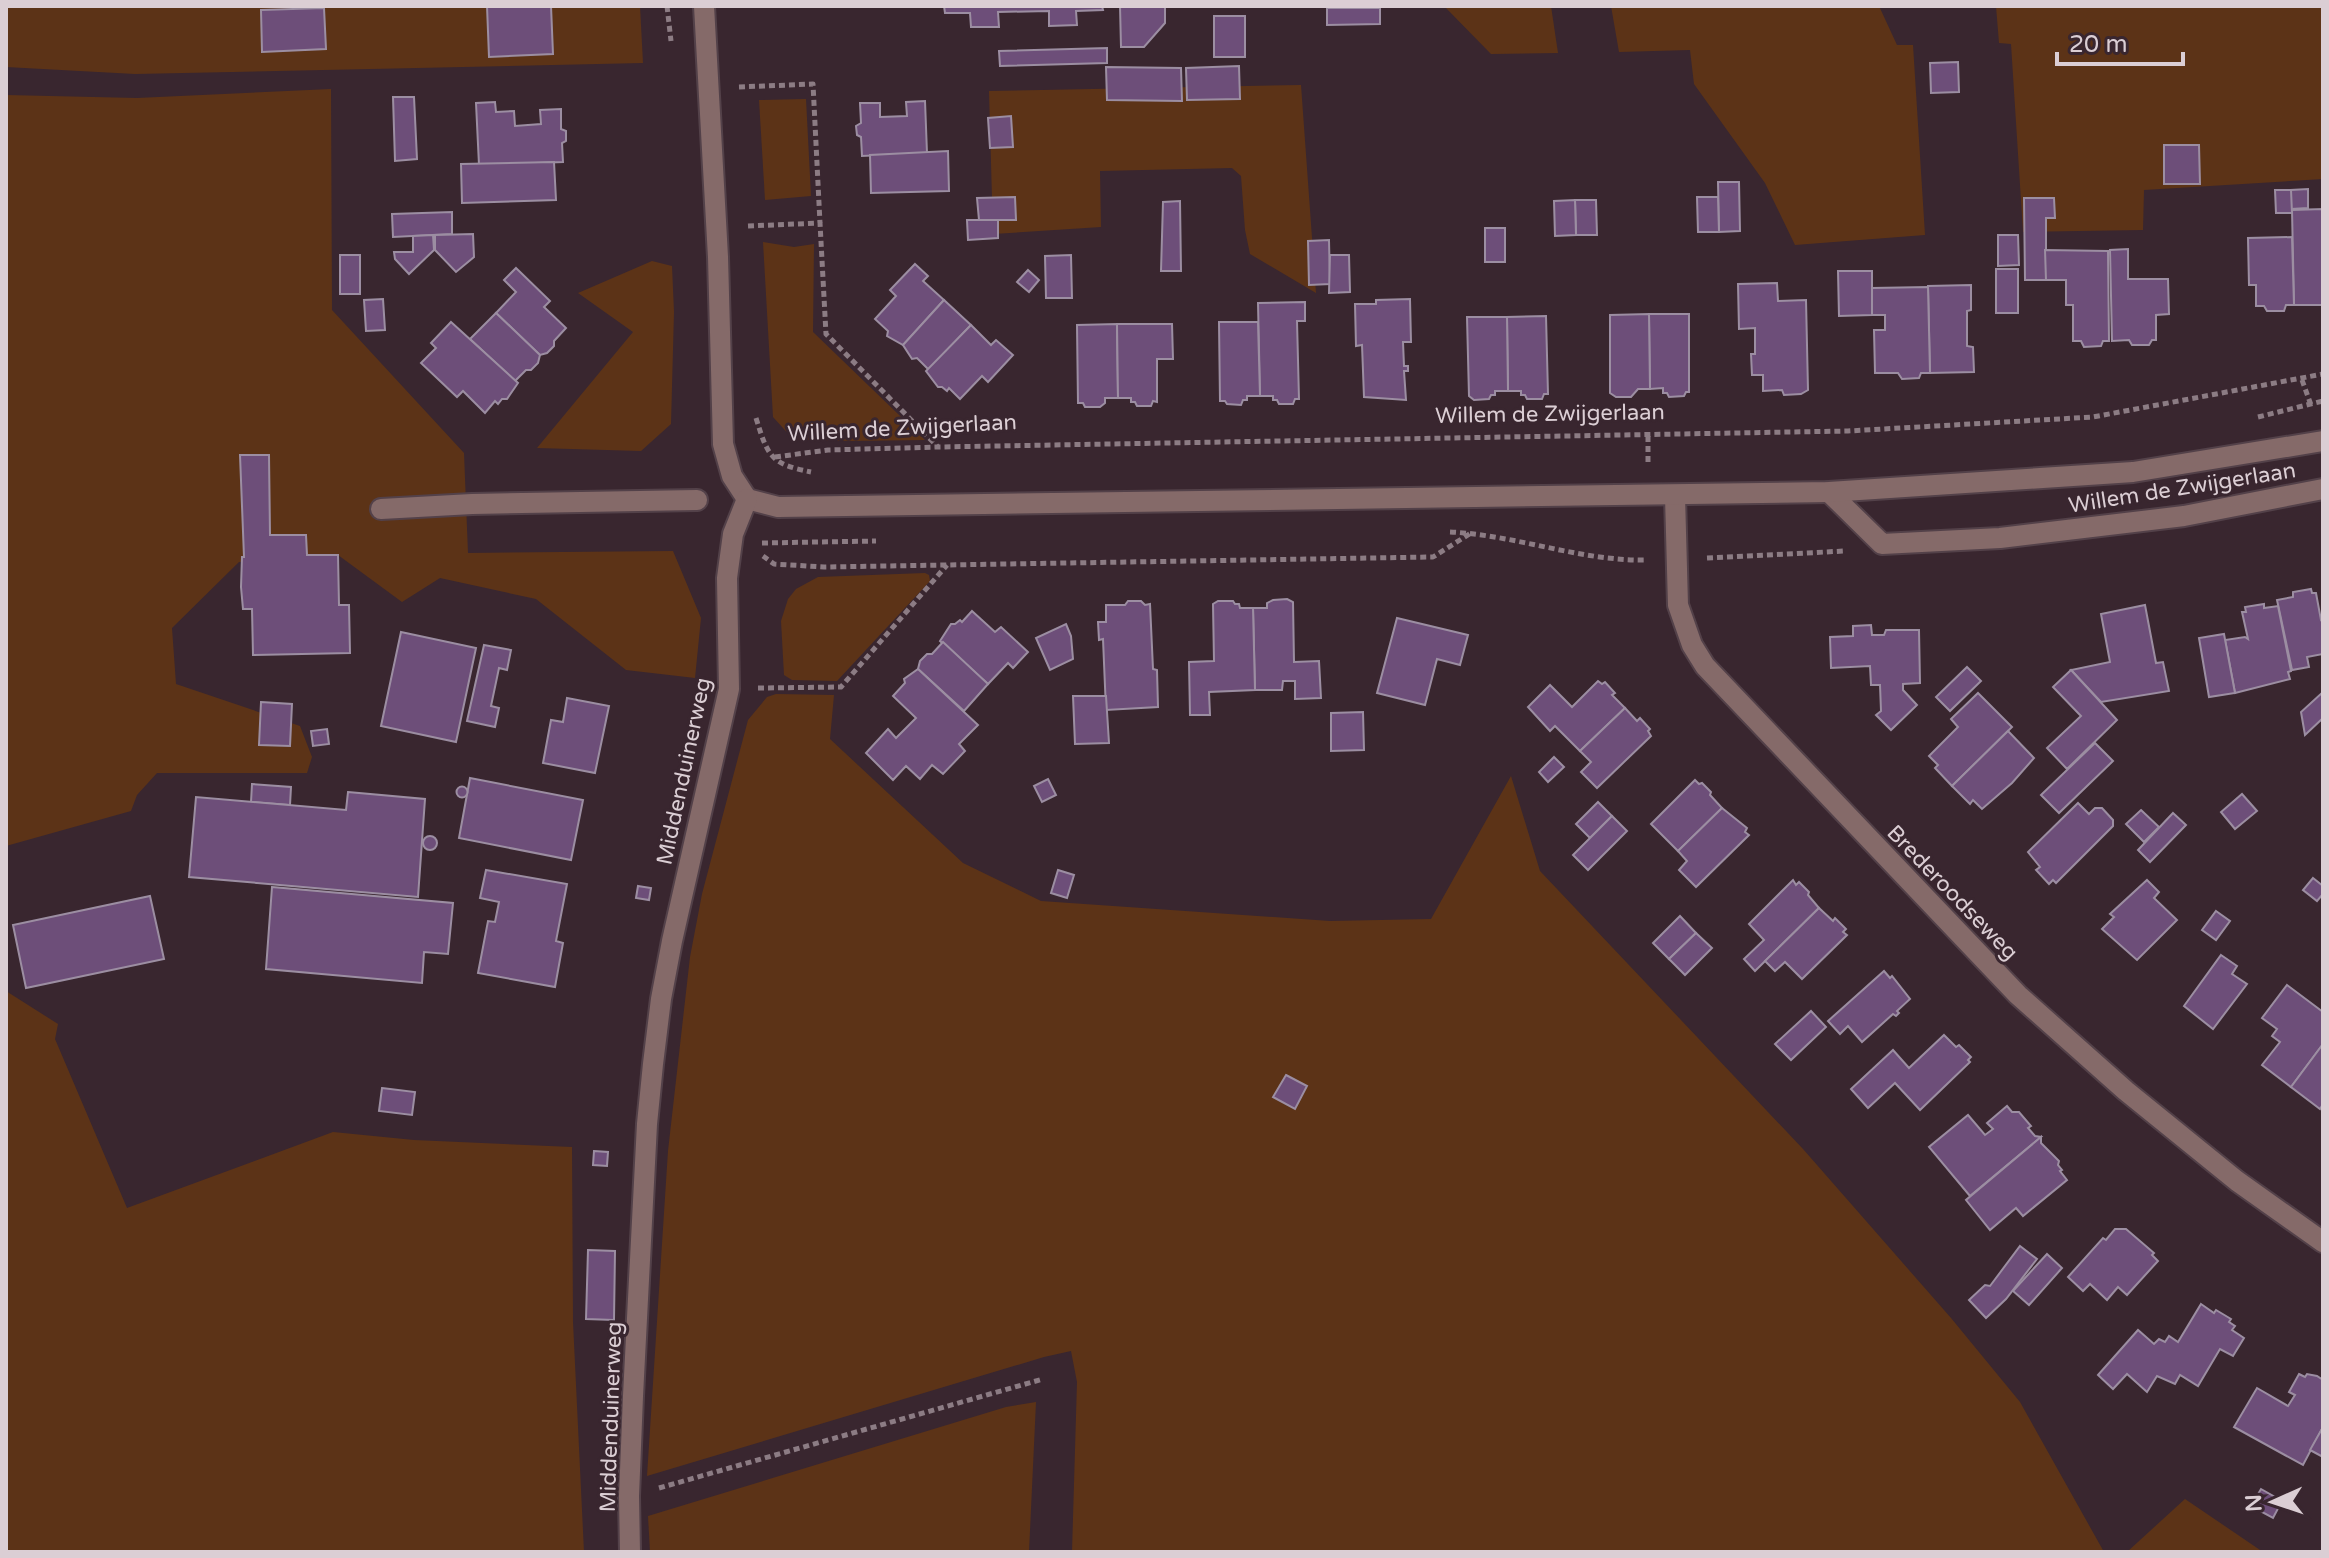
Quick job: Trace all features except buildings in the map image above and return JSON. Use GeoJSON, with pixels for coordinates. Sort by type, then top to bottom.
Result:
{"type":"FeatureCollection","features":[{"type":"Feature","properties":{"kind":"street"},"geometry":{"type":"LineString","coordinates":[[704,6],[718,257],[723,444],[732,476],[747,499]]}},
{"type":"Feature","properties":{"kind":"street","name":"Willem de Zwijgerlaan"},"geometry":{"type":"LineString","coordinates":[[747,499],[778,507],[1829,492],[2133,472],[2323,441]]}},
{"type":"Feature","properties":{"kind":"street","name":"Willem de Zwijgerlaan"},"geometry":{"type":"LineString","coordinates":[[1829,492],[1882,544],[2000,538],[2184,516],[2323,489]]}},
{"type":"Feature","properties":{"kind":"street","name":"Brederoodseweg"},"geometry":{"type":"LineString","coordinates":[[1675,496],[1678,605],[1692,645],[1705,666],[2018,995],[2138,1101],[2237,1181],[2323,1242]]}},
{"type":"Feature","properties":{"kind":"street","name":"Middenduinerweg"},"geometry":{"type":"LineString","coordinates":[[630,1552],[629,1496],[647,1124],[661,999],[686,873],[729,689],[727,578],[733,534],[747,499]]}},
{"type":"Feature","properties":{"kind":"street"},"geometry":{"type":"LineString","coordinates":[[381,509],[472,504],[697,500]]}},
{"type":"Feature","properties":{"kind":"path"},"geometry":{"type":"LineString","coordinates":[[739,87],[813,84],[826,334],[939,447]]}},
{"type":"Feature","properties":{"kind":"path"},"geometry":{"type":"LineString","coordinates":[[745,226],[820,223]]}},
{"type":"Feature","properties":{"kind":"path","name":"Willem de Zwijgerlaan"},"geometry":{"type":"LineString","coordinates":[[774,457],[828,450],[939,447],[1848,431],[2093,417],[2323,374]]}},
{"type":"Feature","properties":{"kind":"path"},"geometry":{"type":"LineString","coordinates":[[2302,380],[2310,404]]}},
{"type":"Feature","properties":{"kind":"path"},"geometry":{"type":"LineString","coordinates":[[1648,435],[1648,462]]}},
{"type":"Feature","properties":{"kind":"path"},"geometry":{"type":"LineString","coordinates":[[733,534],[774,564],[824,567],[1433,557],[1471,533]]}},
{"type":"Feature","properties":{"kind":"path"},"geometry":{"type":"LineString","coordinates":[[729,689],[841,687],[947,565]]}},
{"type":"Feature","properties":{"kind":"path"},"geometry":{"type":"LineString","coordinates":[[629,1496],[1043,1379]]}},
{"type":"Feature","properties":{"kind":"shaded area"},"geometry":{"type":"Polygon","coordinates":[[[6,6],[640,6],[643,63],[135,74],[6,67],[6,6]]]}},
{"type":"Feature","properties":{"kind":"shaded area"},"geometry":{"type":"Polygon","coordinates":[[[1444,6],[1551,6],[1558,53],[1491,54],[1444,6]]]}},
{"type":"Feature","properties":{"kind":"shaded area"},"geometry":{"type":"Polygon","coordinates":[[[1611,6],[1879,6],[1897,45],[1913,45],[1925,235],[1795,245],[1765,183],[1694,84],[1690,50],[1619,52],[1611,6]]]}},
{"type":"Feature","properties":{"kind":"shaded area"},"geometry":{"type":"Polygon","coordinates":[[[1996,6],[2323,6],[2323,179],[2144,190],[2143,230],[2023,232],[2011,44],[1999,43],[1996,6]]]}},
{"type":"Feature","properties":{"kind":"shaded area"},"geometry":{"type":"Polygon","coordinates":[[[1301,85],[1316,293],[1250,254],[1241,176],[1232,168],[1100,171],[1101,227],[993,234],[989,91],[1301,85]]]}},
{"type":"Feature","properties":{"kind":"shaded area"},"geometry":{"type":"Polygon","coordinates":[[[331,89],[332,310],[464,453],[468,553],[673,551],[701,618],[695,678],[626,670],[536,599],[440,578],[402,602],[338,555],[239,562],[172,628],[176,684],[300,726],[312,757],[307,773],[157,773],[137,795],[131,811],[6,846],[6,95],[137,98],[331,89]]]}},
{"type":"Feature","properties":{"kind":"shaded area"},"geometry":{"type":"Polygon","coordinates":[[[806,99],[811,196],[765,200],[759,100],[806,99]]]}},
{"type":"Feature","properties":{"kind":"shaded area"},"geometry":{"type":"Polygon","coordinates":[[[763,242],[794,247],[814,244],[813,332],[925,440],[793,439],[773,417],[763,242]]]}},
{"type":"Feature","properties":{"kind":"shaded area"},"geometry":{"type":"Polygon","coordinates":[[[652,261],[672,266],[671,424],[641,451],[537,448],[633,332],[578,293],[652,261]]]}},
{"type":"Feature","properties":{"kind":"shaded area"},"geometry":{"type":"Polygon","coordinates":[[[925,573],[930,581],[837,681],[792,680],[784,675],[781,621],[788,599],[796,589],[818,577],[925,573]]]}},
{"type":"Feature","properties":{"kind":"shaded area"},"geometry":{"type":"Polygon","coordinates":[[[776,694],[834,695],[830,739],[963,863],[1041,901],[1330,921],[1431,919],[1511,776],[1540,871],[1803,1149],[1951,1318],[2020,1402],[2104,1552],[1072,1552],[1077,1382],[1071,1351],[647,1476],[668,1151],[690,957],[702,894],[748,720],[767,697],[776,694]]]}},
{"type":"Feature","properties":{"kind":"shaded area"},"geometry":{"type":"Polygon","coordinates":[[[6,991],[58,1024],[55,1039],[127,1208],[333,1132],[414,1140],[572,1147],[573,1322],[584,1552],[6,1552],[6,991]]]}},
{"type":"Feature","properties":{"kind":"shaded area"},"geometry":{"type":"Polygon","coordinates":[[[1036,1402],[1029,1552],[650,1552],[648,1516],[1006,1407],[1036,1402]]]}},
{"type":"Feature","properties":{"kind":"shaded area"},"geometry":{"type":"Polygon","coordinates":[[[2185,1499],[2263,1552],[2127,1552],[2185,1499]]]}}]}
